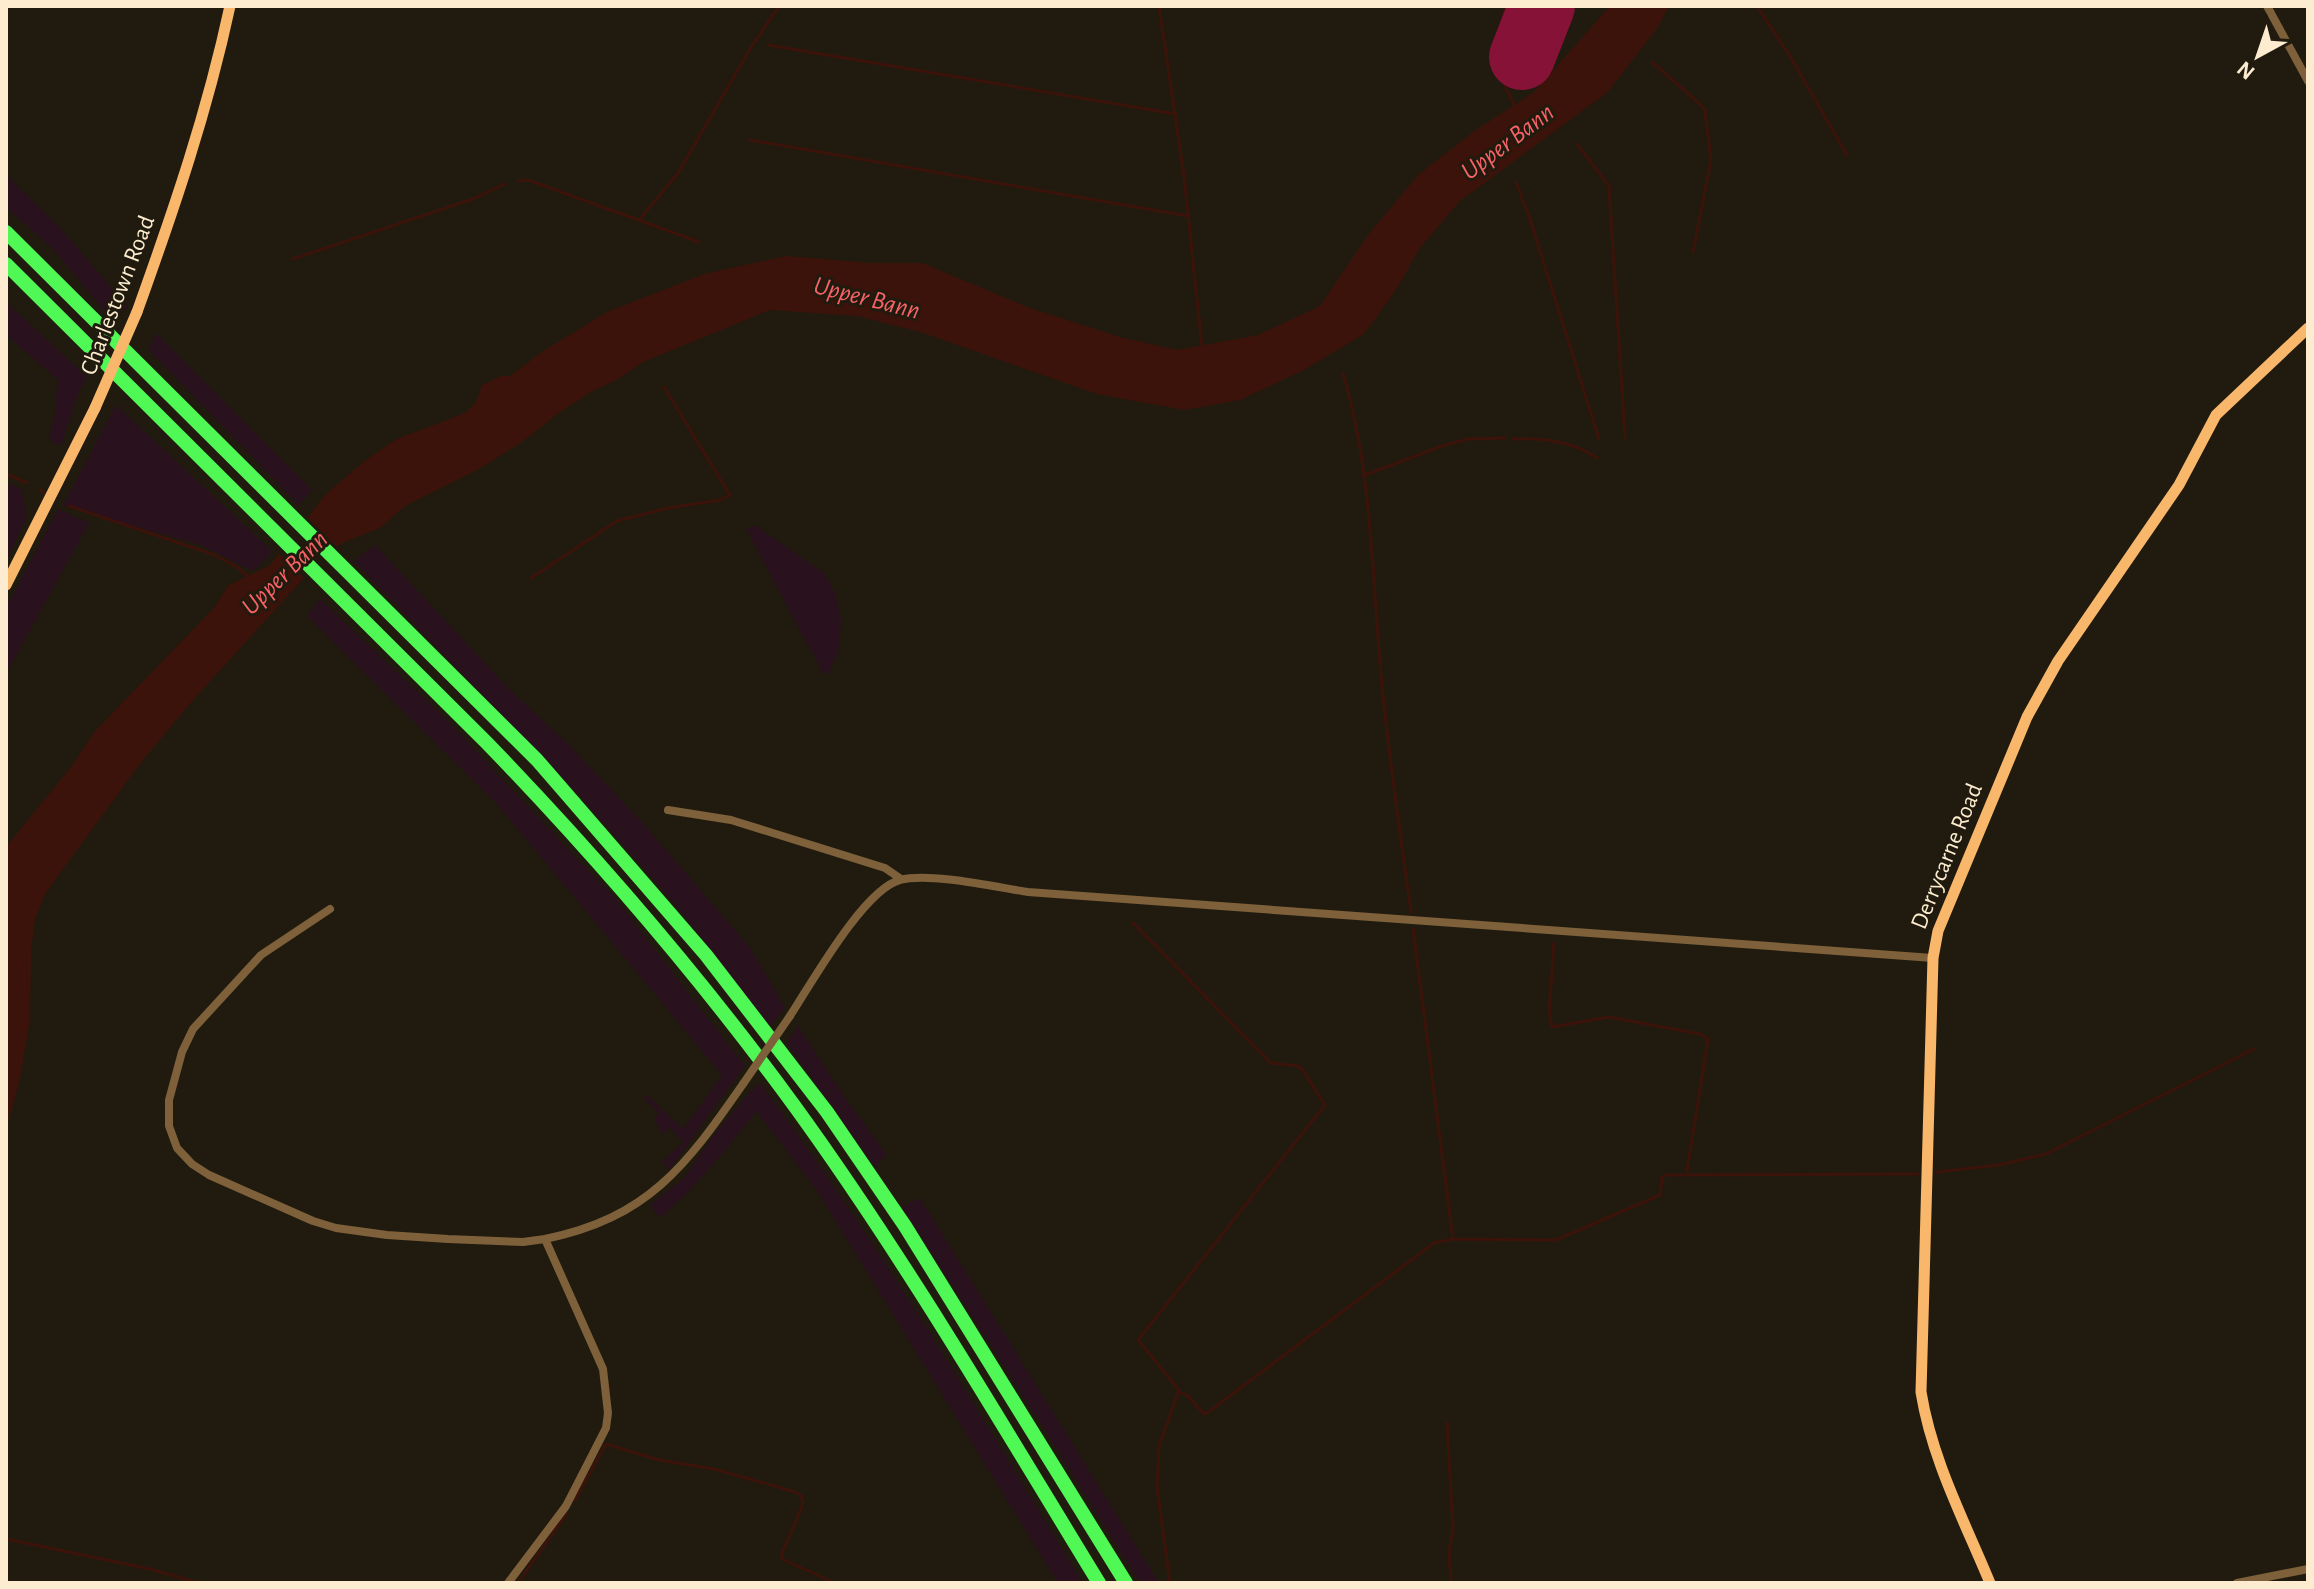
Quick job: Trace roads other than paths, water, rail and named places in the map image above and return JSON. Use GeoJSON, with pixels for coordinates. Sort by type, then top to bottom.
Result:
{"type":"FeatureCollection","features":[{"type":"Feature","properties":{"kind":"highway"},"geometry":{"type":"LineString","coordinates":[[6,232],[537,760],[725,979],[827,1112],[905,1226],[1126,1583]]}},
{"type":"Feature","properties":{"kind":"highway"},"geometry":{"type":"LineString","coordinates":[[6,264],[550,808],[645,915],[796,1108],[905,1268],[1099,1583]]}},
{"type":"Feature","properties":{"kind":"street","name":"Charlestown Road"},"geometry":{"type":"LineString","coordinates":[[6,585],[95,408],[137,312],[180,193],[205,111],[230,6]]}},
{"type":"Feature","properties":{"kind":"street"},"geometry":{"type":"LineString","coordinates":[[2267,6],[2308,81]]}},
{"type":"Feature","properties":{"kind":"street","name":"Derrycarne Road"},"geometry":{"type":"LineString","coordinates":[[1990,1583],[1936,1457],[1921,1392],[1933,958],[1938,931],[2041,690],[2179,485],[2216,415],[2308,328]]}},
{"type":"Feature","properties":{"kind":"street"},"geometry":{"type":"LineString","coordinates":[[668,810],[731,820],[885,868],[901,879]]}},
{"type":"Feature","properties":{"kind":"street"},"geometry":{"type":"LineString","coordinates":[[330,909],[261,955],[193,1029],[182,1052],[169,1100],[169,1126],[177,1148],[192,1164],[209,1175],[336,1228],[387,1235],[523,1242],[577,1233],[609,1221],[658,1189],[694,1151],[743,1084],[859,914],[882,888],[901,879],[927,878],[1028,892],[1933,958]]}},
{"type":"Feature","properties":{"kind":"street"},"geometry":{"type":"LineString","coordinates":[[508,1583],[566,1506],[605,1431],[608,1413],[603,1369],[545,1239]]}},
{"type":"Feature","properties":{"kind":"street"},"geometry":{"type":"LineString","coordinates":[[2237,1583],[2308,1569]]}},
{"type":"Feature","properties":{"kind":"water","name":"Upper Bann"},"geometry":{"type":"Polygon","coordinates":[[[1610,6],[1669,6],[1658,27],[1608,92],[1460,201],[1419,249],[1398,287],[1364,334],[1304,370],[1240,400],[1184,410],[1097,394],[920,332],[857,316],[770,310],[643,362],[560,412],[522,442],[481,468],[405,506],[380,528],[342,543],[302,580],[193,700],[139,765],[45,894],[35,919],[30,1020],[19,1083],[6,1130],[6,847],[71,767],[95,731],[213,609],[229,585],[270,565],[327,493],[367,459],[397,439],[465,413],[476,402],[482,385],[501,376],[510,376],[540,353],[607,312],[704,274],[786,256],[872,263],[922,263],[1030,308],[1120,337],[1177,350],[1258,335],[1320,306],[1368,235],[1418,175],[1477,129],[1533,93],[1610,6]]]}},
{"type":"Feature","properties":{"kind":"waterway"},"geometry":{"type":"LineString","coordinates":[[639,220],[678,173],[750,49],[779,6]]}},
{"type":"Feature","properties":{"kind":"waterway"},"geometry":{"type":"LineString","coordinates":[[1159,6],[1184,176],[1202,347]]}},
{"type":"Feature","properties":{"kind":"waterway","name":"Upper Bann"},"geometry":{"type":"LineString","coordinates":[[1506,6],[1496,59],[1516,108]]}},
{"type":"Feature","properties":{"kind":"waterway"},"geometry":{"type":"LineString","coordinates":[[1757,6],[1847,155]]}},
{"type":"Feature","properties":{"kind":"waterway"},"geometry":{"type":"LineString","coordinates":[[768,45],[1176,114]]}},
{"type":"Feature","properties":{"kind":"waterway"},"geometry":{"type":"LineString","coordinates":[[1652,62],[1705,111],[1711,160],[1693,252]]}},
{"type":"Feature","properties":{"kind":"waterway"},"geometry":{"type":"LineString","coordinates":[[750,140],[1188,216]]}},
{"type":"Feature","properties":{"kind":"waterway"},"geometry":{"type":"LineString","coordinates":[[1577,144],[1609,186],[1625,438]]}},
{"type":"Feature","properties":{"kind":"waterway"},"geometry":{"type":"LineString","coordinates":[[518,181],[528,180],[699,242]]}},
{"type":"Feature","properties":{"kind":"waterway"},"geometry":{"type":"LineString","coordinates":[[1516,182],[1599,439]]}},
{"type":"Feature","properties":{"kind":"waterway"},"geometry":{"type":"LineString","coordinates":[[293,259],[473,199],[505,184]]}},
{"type":"Feature","properties":{"kind":"waterway"},"geometry":{"type":"LineString","coordinates":[[1343,374],[1365,481],[1383,695],[1411,912]]}},
{"type":"Feature","properties":{"kind":"waterway"},"geometry":{"type":"LineString","coordinates":[[531,578],[617,521],[668,508],[720,500],[730,495],[664,387]]}},
{"type":"Feature","properties":{"kind":"waterway"},"geometry":{"type":"LineString","coordinates":[[1363,476],[1468,439],[1505,438]]}},
{"type":"Feature","properties":{"kind":"waterway"},"geometry":{"type":"LineString","coordinates":[[1513,439],[1557,442],[1597,458]]}},
{"type":"Feature","properties":{"kind":"waterway"},"geometry":{"type":"LineString","coordinates":[[6,474],[27,483]]}},
{"type":"Feature","properties":{"kind":"waterway","name":"Upper Bann"},"geometry":{"type":"LineString","coordinates":[[69,506],[215,555],[250,578]]}},
{"type":"Feature","properties":{"kind":"waterway"},"geometry":{"type":"LineString","coordinates":[[1133,923],[1271,1063],[1302,1069],[1325,1105],[1138,1340],[1179,1390],[1159,1446],[1157,1487],[1170,1583]]}},
{"type":"Feature","properties":{"kind":"waterway"},"geometry":{"type":"LineString","coordinates":[[1413,929],[1453,1239]]}},
{"type":"Feature","properties":{"kind":"waterway"},"geometry":{"type":"LineString","coordinates":[[1554,943],[1549,1012],[1552,1027],[1609,1017],[1700,1034],[1708,1039],[1687,1171]]}},
{"type":"Feature","properties":{"kind":"waterway"},"geometry":{"type":"LineString","coordinates":[[1937,1172],[1999,1165],[2046,1154],[2254,1049]]}},
{"type":"Feature","properties":{"kind":"waterway"},"geometry":{"type":"LineString","coordinates":[[1179,1392],[1188,1396],[1204,1414],[1207,1413],[1434,1243],[1453,1239],[1556,1240],[1660,1195],[1662,1177],[1666,1175],[1918,1174]]}},
{"type":"Feature","properties":{"kind":"waterway"},"geometry":{"type":"LineString","coordinates":[[1447,1423],[1453,1528],[1449,1552],[1451,1583]]}},
{"type":"Feature","properties":{"kind":"waterway"},"geometry":{"type":"LineString","coordinates":[[575,1500],[606,1444],[659,1460],[714,1469],[792,1491],[801,1495],[803,1504],[782,1559],[835,1583]]}},
{"type":"Feature","properties":{"kind":"waterway"},"geometry":{"type":"LineString","coordinates":[[518,1583],[567,1513]]}},
{"type":"Feature","properties":{"kind":"waterway"},"geometry":{"type":"LineString","coordinates":[[6,1539],[150,1569],[199,1583]]}}]}
